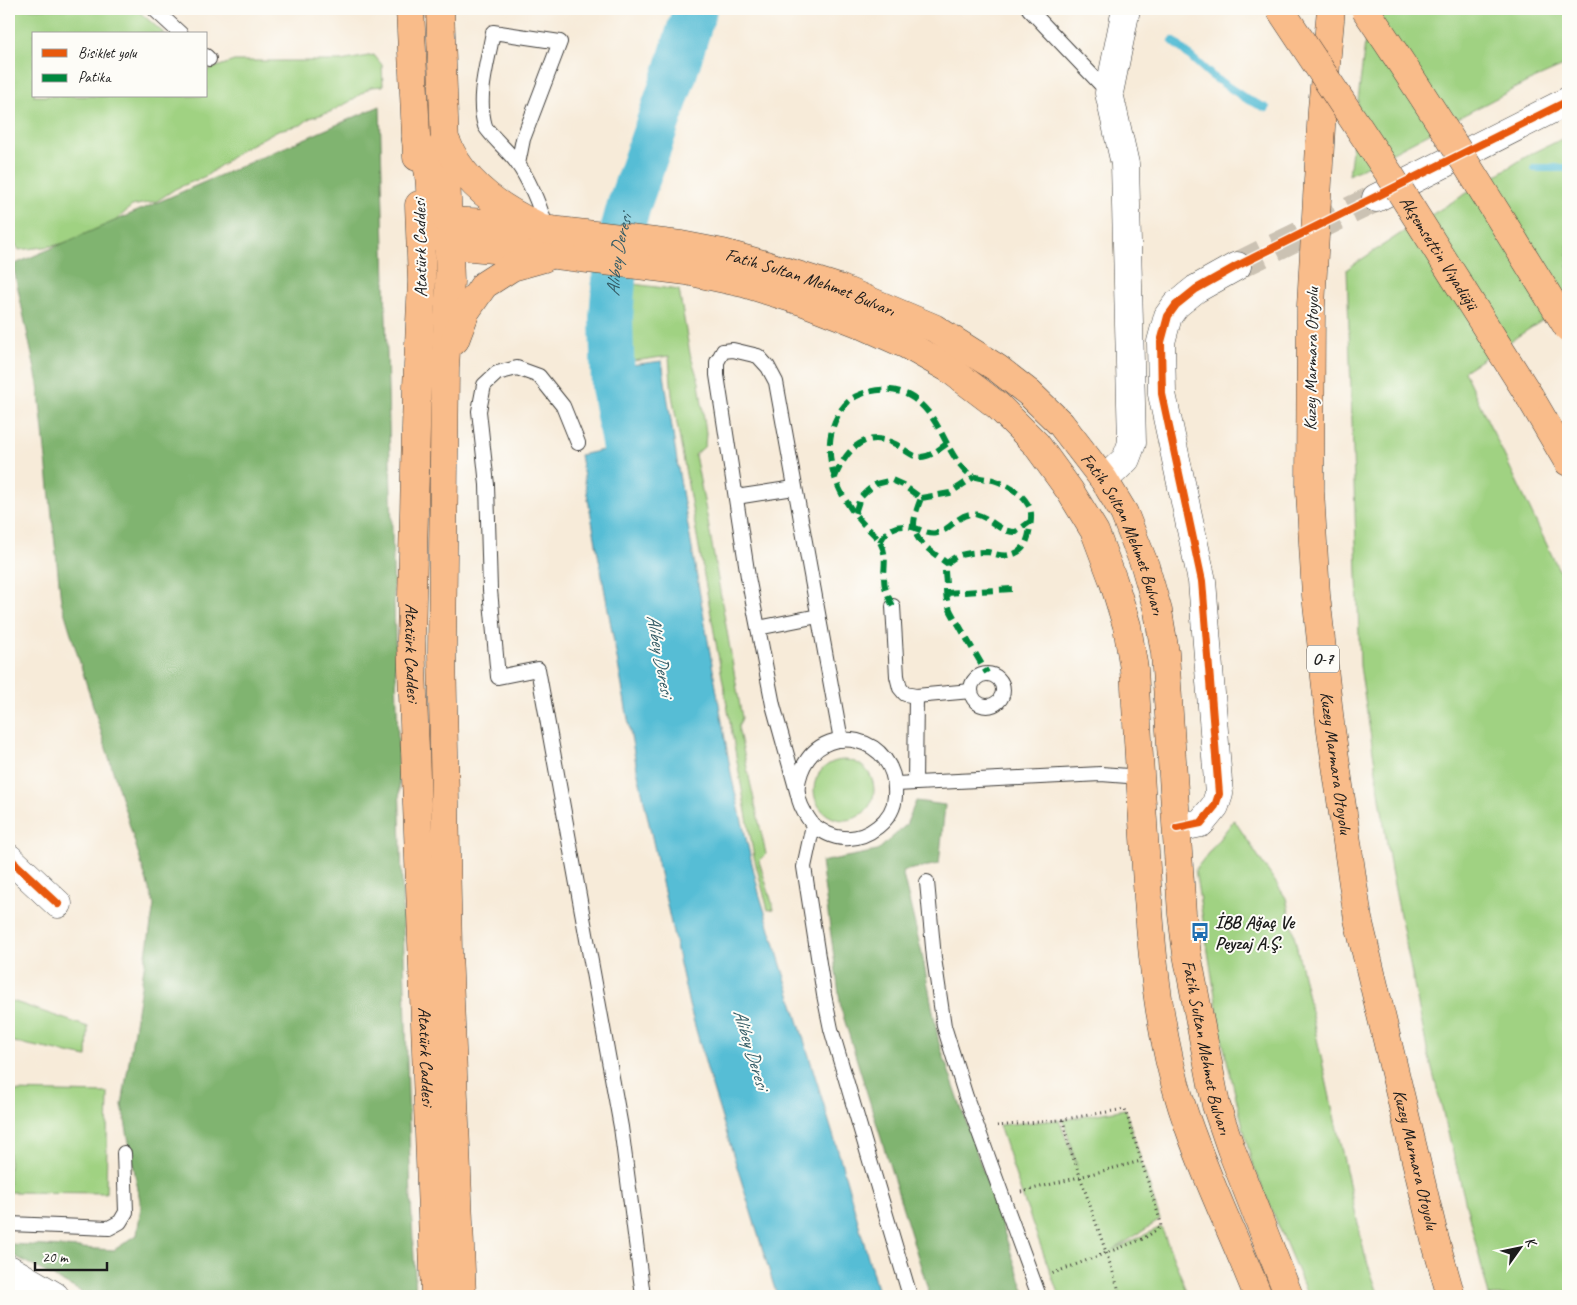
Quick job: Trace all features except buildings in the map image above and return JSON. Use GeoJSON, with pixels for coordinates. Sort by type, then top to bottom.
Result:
{"type":"FeatureCollection","features":[{"type":"Feature","properties":{"kind":"main road","name":"Atatürk Caddesi"},"geometry":{"type":"LineString","coordinates":[[410,9],[416,140],[439,235],[450,298],[445,368],[442,652],[448,951],[462,1296]]}},
{"type":"Feature","properties":{"kind":"main road","name":"Atatürk Caddesi"},"geometry":{"type":"LineString","coordinates":[[435,1296],[410,640],[422,281],[439,235],[446,138],[440,9]]}},
{"type":"Feature","properties":{"kind":"main road","name":"Akşemsettin Viyadüğü"},"geometry":{"type":"LineString","coordinates":[[1280,9],[1390,174],[1530,397],[1568,462]]}},
{"type":"Feature","properties":{"kind":"main road","name":"Kuzey Marmara Otoyolu"},"geometry":{"type":"LineString","coordinates":[[1331,9],[1322,109],[1311,306],[1310,491],[1316,595],[1330,723],[1358,919],[1435,1240],[1452,1296]]}},
{"type":"Feature","properties":{"kind":"main road"},"geometry":{"type":"LineString","coordinates":[[1365,9],[1502,220],[1568,328]]}},
{"type":"Feature","properties":{"kind":"main road"},"geometry":{"type":"LineString","coordinates":[[446,138],[453,157],[464,174],[478,187],[516,215],[547,229]]}},
{"type":"Feature","properties":{"kind":"main road","name":"Fatih Sultan Mehmet Bulvarı"},"geometry":{"type":"LineString","coordinates":[[439,235],[490,223],[547,229],[684,258],[743,283],[804,302],[858,322],[907,345],[948,368],[998,406],[1036,444],[1070,491],[1095,532],[1113,580],[1127,626],[1134,669],[1151,938],[1164,1030],[1182,1107],[1258,1296]]}},
{"type":"Feature","properties":{"kind":"main road","name":"Fatih Sultan Mehmet Bulvarı"},"geometry":{"type":"LineString","coordinates":[[439,235],[568,256],[684,258],[723,253],[766,264],[839,288],[934,328],[997,368],[1029,393],[1061,424],[1104,480],[1124,513],[1145,566],[1158,611],[1165,653],[1182,914],[1187,954],[1216,1105],[1231,1149],[1289,1296]]}},
{"type":"Feature","properties":{"kind":"main road"},"geometry":{"type":"LineString","coordinates":[[445,368],[466,311],[484,285],[512,266],[568,256]]}},
{"type":"Feature","properties":{"kind":"main road"},"geometry":{"type":"LineString","coordinates":[[1140,777],[1174,776]]}},
{"type":"Feature","properties":{"kind":"main road"},"geometry":{"type":"LineString","coordinates":[[1143,831],[1177,828]]}},
{"type":"Feature","properties":{"kind":"street"},"geometry":{"type":"LineString","coordinates":[[1104,480],[1126,459],[1132,443],[1125,164],[1109,93],[1126,9]]}},
{"type":"Feature","properties":{"kind":"street"},"geometry":{"type":"LineString","coordinates":[[1376,198],[1568,101]]}},
{"type":"Feature","properties":{"kind":"street"},"geometry":{"type":"LineString","coordinates":[[1177,828],[1201,823],[1214,806],[1219,794],[1202,581],[1162,394],[1160,342],[1168,316],[1176,305],[1196,289],[1237,266]]}},
{"type":"Feature","properties":{"kind":"street"},"geometry":{"type":"LineString","coordinates":[[1129,310],[1152,308],[1168,316]]}},
{"type":"Feature","properties":{"kind":"street"},"geometry":{"type":"LineString","coordinates":[[9,858],[58,904]]}},
{"type":"Feature","properties":{"kind":"street"},"geometry":{"type":"LineString","coordinates":[[9,1269],[55,1296]]}},
{"type":"Feature","properties":{"kind":"lane"},"geometry":{"type":"LineString","coordinates":[[154,9],[179,32]]}},
{"type":"Feature","properties":{"kind":"lane"},"geometry":{"type":"LineString","coordinates":[[1029,9],[1109,93]]}},
{"type":"Feature","properties":{"kind":"lane"},"geometry":{"type":"LineString","coordinates":[[518,164],[523,140],[560,42],[493,32],[482,94],[485,128],[518,164],[541,210],[547,229]]}},
{"type":"Feature","properties":{"kind":"lane"},"geometry":{"type":"LineString","coordinates":[[798,795],[798,780],[804,765],[813,753],[826,744],[841,740],[856,740],[871,746],[883,756],[892,769],[896,784],[895,801],[888,816],[876,829],[861,836],[844,838],[827,834],[813,825],[803,812],[798,795],[774,705],[758,628],[717,375],[717,362],[723,350],[733,350],[758,356],[768,367],[776,382],[841,740]]}},
{"type":"Feature","properties":{"kind":"lane"},"geometry":{"type":"LineString","coordinates":[[578,443],[563,406],[538,376],[517,368],[497,373],[484,385],[480,411],[488,485],[490,590],[498,677],[538,669],[621,1127],[643,1296]]}},
{"type":"Feature","properties":{"kind":"lane"},"geometry":{"type":"LineString","coordinates":[[736,497],[794,488]]}},
{"type":"Feature","properties":{"kind":"lane"},"geometry":{"type":"LineString","coordinates":[[893,606],[897,676],[900,688],[905,694],[916,696],[971,691]]}},
{"type":"Feature","properties":{"kind":"lane"},"geometry":{"type":"LineString","coordinates":[[758,628],[818,616]]}},
{"type":"Feature","properties":{"kind":"lane"},"geometry":{"type":"LineString","coordinates":[[915,783],[916,696]]}},
{"type":"Feature","properties":{"kind":"lane"},"geometry":{"type":"LineString","coordinates":[[896,784],[1101,774],[1140,777]]}},
{"type":"Feature","properties":{"kind":"lane"},"geometry":{"type":"LineString","coordinates":[[813,825],[804,867],[829,1021],[910,1296]]}},
{"type":"Feature","properties":{"kind":"lane"},"geometry":{"type":"LineString","coordinates":[[927,882],[934,958],[944,1026],[966,1097],[1038,1296]]}},
{"type":"Feature","properties":{"kind":"lane"},"geometry":{"type":"LineString","coordinates":[[9,1224],[109,1228],[120,1222],[126,1212],[124,1153]]}},
{"type":"Feature","properties":{"kind":"path"},"geometry":{"type":"LineString","coordinates":[[977,1127],[1063,1120],[1125,1109],[1161,1227],[1143,1239],[1051,1274]]}},
{"type":"Feature","properties":{"kind":"path"},"geometry":{"type":"LineString","coordinates":[[1063,1120],[1069,1146],[1121,1296]]}},
{"type":"Feature","properties":{"kind":"path"},"geometry":{"type":"LineString","coordinates":[[1021,1192],[1141,1161]]}},
{"type":"Feature","properties":{"kind":"green space"},"geometry":{"type":"Polygon","coordinates":[[[9,9],[136,9],[163,32],[32,32],[32,98],[208,98],[208,70],[234,61],[341,61],[374,55],[382,65],[383,86],[371,87],[349,102],[330,112],[310,118],[301,125],[278,130],[243,149],[206,176],[175,189],[157,201],[132,206],[111,225],[86,238],[52,246],[19,250],[9,233],[9,9]]]}},
{"type":"Feature","properties":{"kind":"green space"},"geometry":{"type":"Polygon","coordinates":[[[1369,9],[1568,9],[1568,64],[1527,82],[1349,175],[1369,9]]]}},
{"type":"Feature","properties":{"kind":"green space"},"geometry":{"type":"Polygon","coordinates":[[[380,106],[411,1201],[416,1296],[89,1296],[9,1253],[11,1244],[114,1250],[137,1235],[141,1206],[122,1105],[154,905],[61,601],[38,384],[13,265],[380,106]]]}},
{"type":"Feature","properties":{"kind":"green space"},"geometry":{"type":"Polygon","coordinates":[[[1568,136],[1568,304],[1464,371],[1568,589],[1568,1296],[1489,1296],[1427,1049],[1391,870],[1360,666],[1347,269],[1400,234],[1529,155],[1568,136]]]}},
{"type":"Feature","properties":{"kind":"green space"},"geometry":{"type":"Polygon","coordinates":[[[618,282],[679,290],[690,354],[699,382],[706,433],[705,446],[695,455],[742,718],[738,727],[766,854],[759,861],[774,909],[768,910],[754,857],[672,395],[669,356],[619,363],[618,282]]]}},
{"type":"Feature","properties":{"kind":"green space"},"geometry":{"type":"Polygon","coordinates":[[[844,760],[860,765],[865,769],[869,774],[874,790],[869,806],[865,811],[860,815],[844,820],[828,815],[823,811],[819,806],[814,790],[819,774],[823,769],[828,765],[844,760]]]}},
{"type":"Feature","properties":{"kind":"green space"},"geometry":{"type":"Polygon","coordinates":[[[916,801],[945,805],[939,864],[902,871],[922,954],[939,1043],[1026,1296],[930,1296],[841,1009],[821,862],[877,851],[906,825],[916,801]]]}},
{"type":"Feature","properties":{"kind":"green space"},"geometry":{"type":"Polygon","coordinates":[[[1234,820],[1286,898],[1365,1256],[1379,1296],[1308,1296],[1251,1160],[1222,1039],[1195,870],[1234,820]]]}},
{"type":"Feature","properties":{"kind":"green space"},"geometry":{"type":"Polygon","coordinates":[[[9,1000],[88,1027],[87,1057],[9,1041],[9,1000]]]}},
{"type":"Feature","properties":{"kind":"green space"},"geometry":{"type":"Polygon","coordinates":[[[9,1091],[108,1093],[106,1193],[9,1192],[9,1091]]]}},
{"type":"Feature","properties":{"kind":"green space"},"geometry":{"type":"Polygon","coordinates":[[[1125,1109],[1160,1220],[1113,1250],[1161,1227],[1189,1296],[1122,1296],[1119,1289],[1121,1296],[1059,1296],[999,1125],[1059,1120],[1077,1166],[1063,1120],[1125,1109]]]}},
{"type":"Feature","properties":{"kind":"water"},"geometry":{"type":"Polygon","coordinates":[[[662,361],[679,474],[732,779],[759,893],[839,1154],[879,1296],[777,1296],[711,1083],[689,1005],[637,769],[580,455],[631,444],[616,367],[662,361]]]}},
{"type":"Feature","properties":{"kind":"waterway","name":"Alibey Deresi"},"geometry":{"type":"LineString","coordinates":[[634,505],[613,387],[611,318],[614,280],[619,242],[629,205],[675,74],[695,9]]}},
{"type":"Feature","properties":{"kind":"waterway"},"geometry":{"type":"LineString","coordinates":[[1173,41],[1212,76],[1248,100],[1266,108]]}},
{"type":"Feature","properties":{"kind":"waterway"},"geometry":{"type":"LineString","coordinates":[[1535,168],[1568,168]]}},
{"type":"Feature","properties":{"kind":"tunnel"},"geometry":{"type":"LineString","coordinates":[[1237,266],[1376,198]]}},
{"type":"Feature","properties":{"kind":"marked path"},"geometry":{"type":"LineString","coordinates":[[893,606],[885,585],[885,557],[883,548],[876,537],[857,517],[840,491],[830,458],[833,425],[842,409],[855,397],[879,390],[893,390],[913,398],[931,415],[954,456],[968,473],[1008,486],[1021,495],[1030,509],[1031,518],[1028,537],[1024,546],[1018,552],[1006,555],[987,552],[962,555],[951,560],[945,570],[946,597],[949,607],[987,673]]}},
{"type":"Feature","properties":{"kind":"marked path"},"geometry":{"type":"LineString","coordinates":[[835,477],[850,451],[864,441],[873,439],[893,443],[917,457],[925,457],[932,454],[948,443]]}},
{"type":"Feature","properties":{"kind":"marked path"},"geometry":{"type":"LineString","coordinates":[[921,498],[950,493],[974,477]]}},
{"type":"Feature","properties":{"kind":"marked path"},"geometry":{"type":"LineString","coordinates":[[855,513],[860,498],[876,484],[892,480],[903,485],[921,498],[914,522],[917,537],[926,548],[948,564]]}},
{"type":"Feature","properties":{"kind":"marked path"},"geometry":{"type":"LineString","coordinates":[[880,542],[886,533],[894,528],[904,526],[928,533],[937,533],[968,514],[980,515],[999,527],[1016,532],[1031,521]]}},
{"type":"Feature","properties":{"kind":"marked path"},"geometry":{"type":"LineString","coordinates":[[946,593],[1013,589]]}},
{"type":"Feature","properties":{"kind":"cycle path"},"geometry":{"type":"LineString","coordinates":[[1177,828],[1201,823],[1215,806],[1219,794],[1202,581],[1162,394],[1161,342],[1168,316],[1176,305],[1196,289],[1237,266],[1568,101]]}},
{"type":"Feature","properties":{"kind":"cycle path"},"geometry":{"type":"LineString","coordinates":[[9,858],[58,904]]}},
{"type":"Feature","properties":{"kind":"place","name":"İBB Ağaç Ve Peyzaj A.Ş."},"geometry":{"type":"Point","coordinates":[1200,932]}}]}
